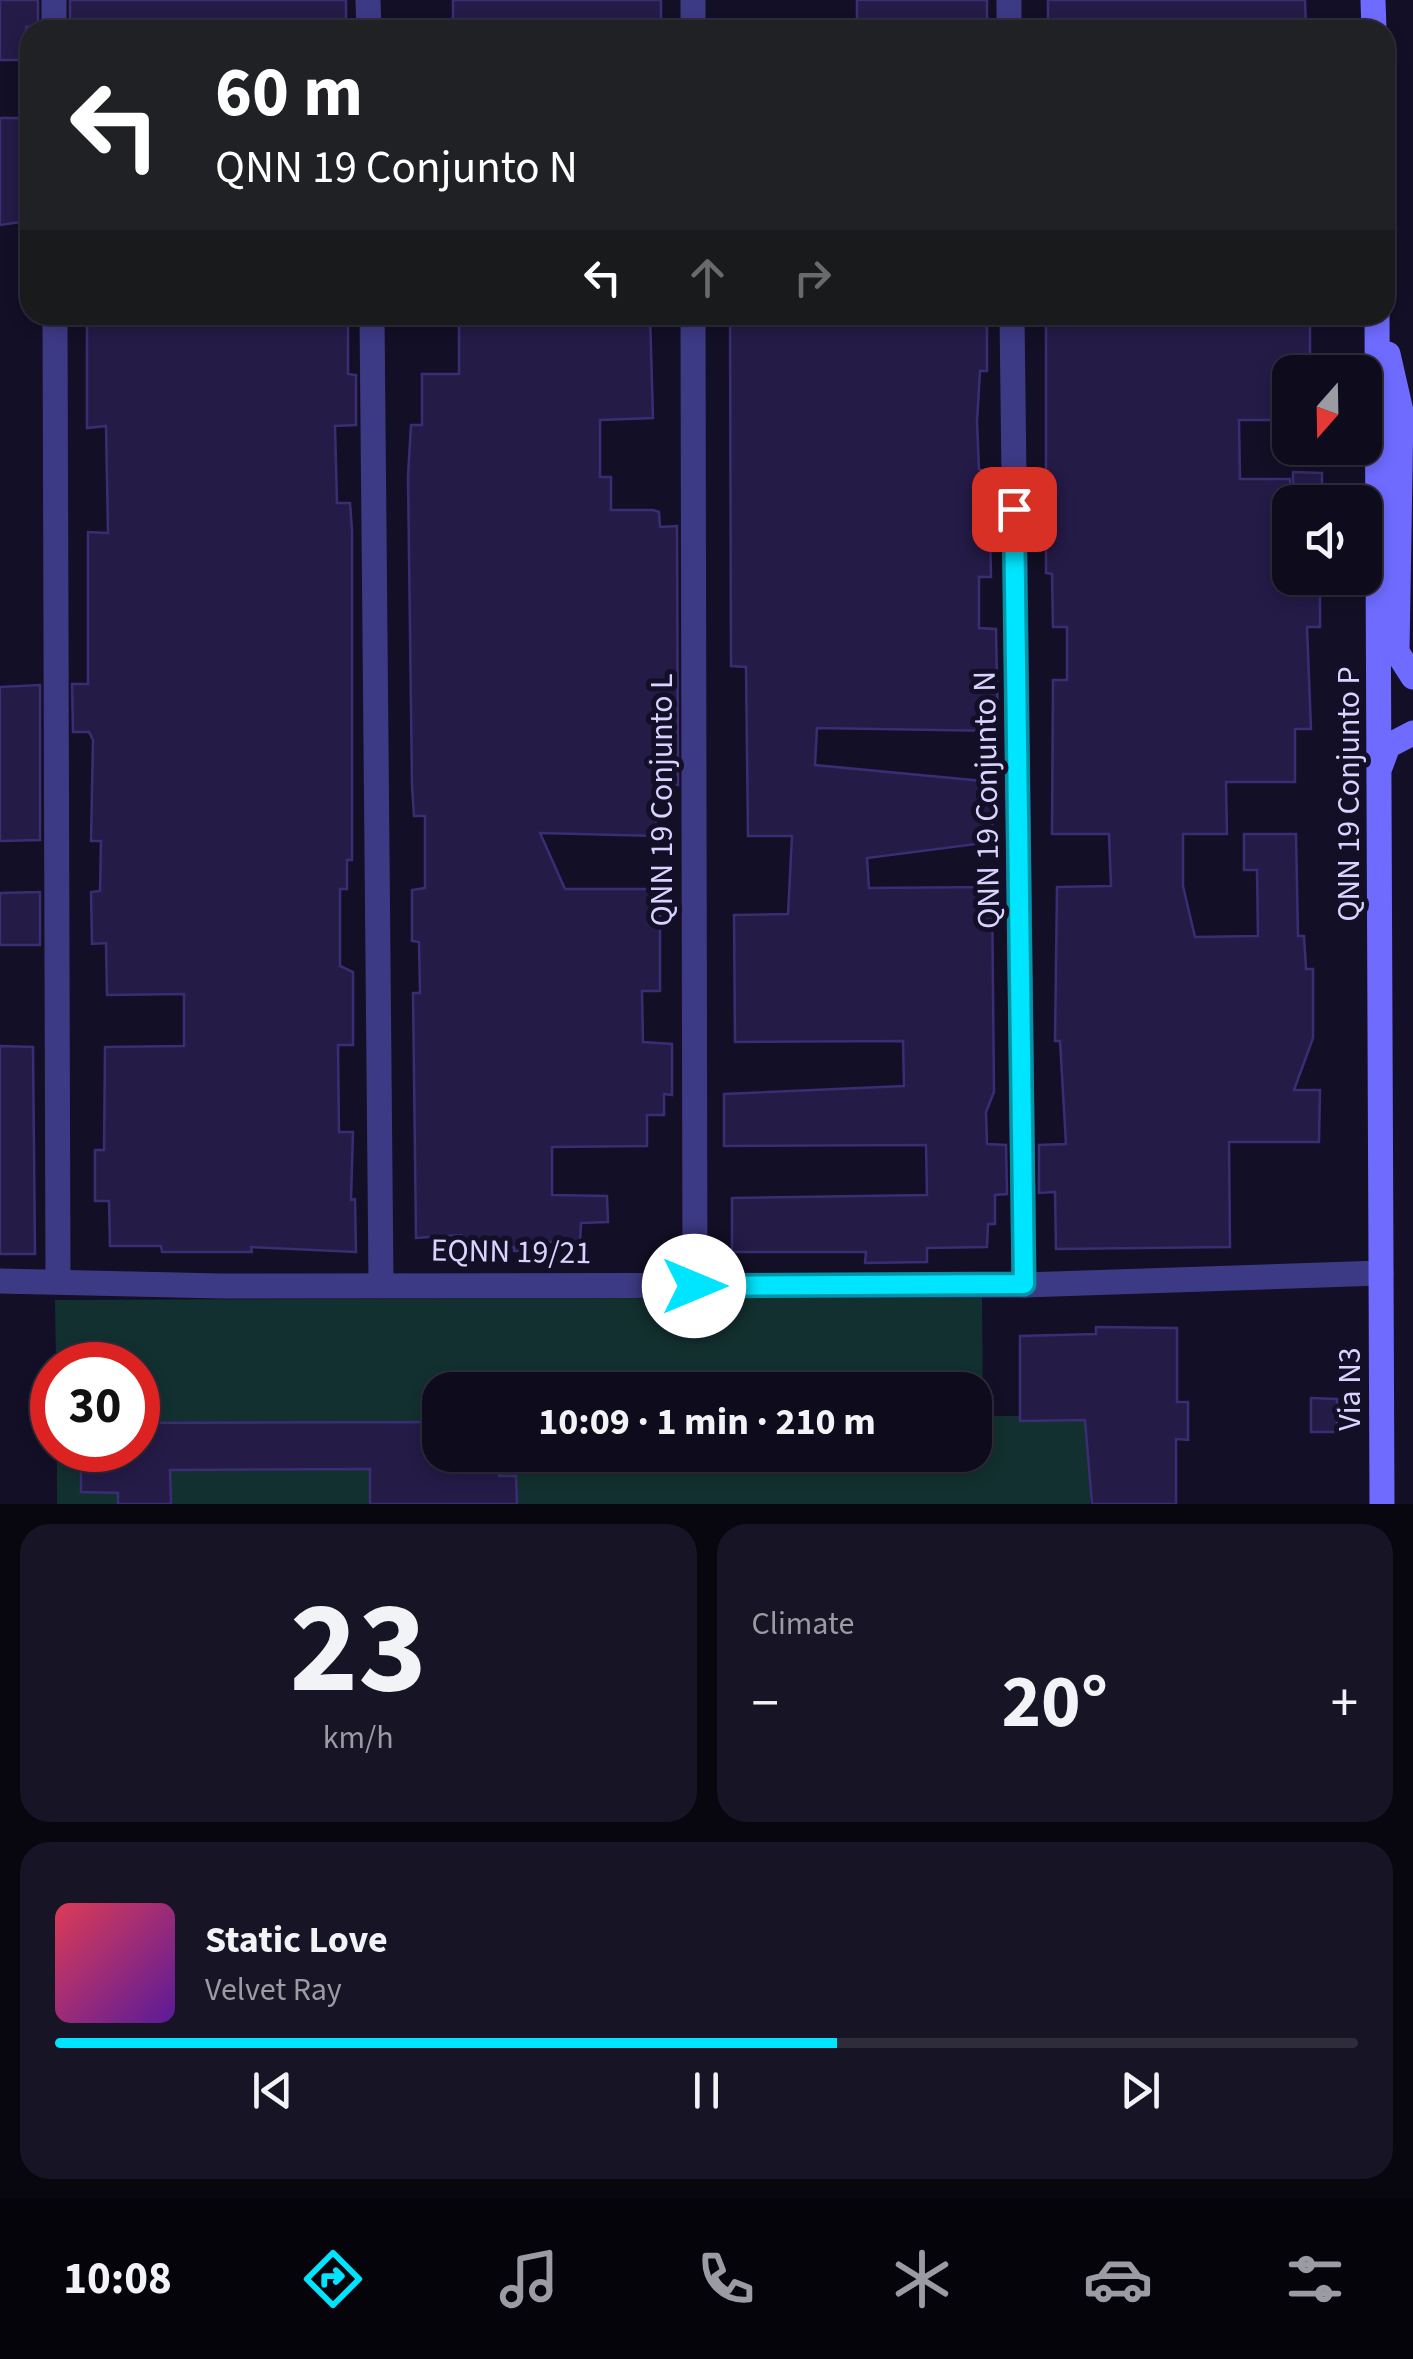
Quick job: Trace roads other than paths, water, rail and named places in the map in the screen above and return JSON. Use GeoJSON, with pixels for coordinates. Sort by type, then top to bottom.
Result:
{"type":"FeatureCollection","features":[{"type":"Feature","properties":{"kind":"main road","name":"QNN 19 Conjunto P"},"geometry":{"type":"LineString","coordinates":[[1378,325],[1381,1274]]}},
{"type":"Feature","properties":{"kind":"main road"},"geometry":{"type":"LineString","coordinates":[[1380,325],[1401,411],[1396,652],[1413,677]]}},
{"type":"Feature","properties":{"kind":"main road"},"geometry":{"type":"LineString","coordinates":[[1380,767],[1388,746],[1413,733]]}},
{"type":"Feature","properties":{"kind":"main road","name":"Via N3"},"geometry":{"type":"LineString","coordinates":[[1381,1274],[1382,1504]]}},
{"type":"Feature","properties":{"kind":"street"},"geometry":{"type":"LineString","coordinates":[[55,325],[58,1280]]}},
{"type":"Feature","properties":{"kind":"street"},"geometry":{"type":"LineString","coordinates":[[372,325],[382,1283]]}},
{"type":"Feature","properties":{"kind":"street","name":"QNN 19 Conjunto L"},"geometry":{"type":"LineString","coordinates":[[693,325],[694,1286]]}},
{"type":"Feature","properties":{"kind":"street","name":"QNN 19 Conjunto N"},"geometry":{"type":"LineString","coordinates":[[1012,325],[1024,1284]]}},
{"type":"Feature","properties":{"kind":"street","name":"EQNN 19/21"},"geometry":{"type":"LineString","coordinates":[[0,1281],[221,1286],[694,1286],[1024,1284],[1381,1274]]}}]}
